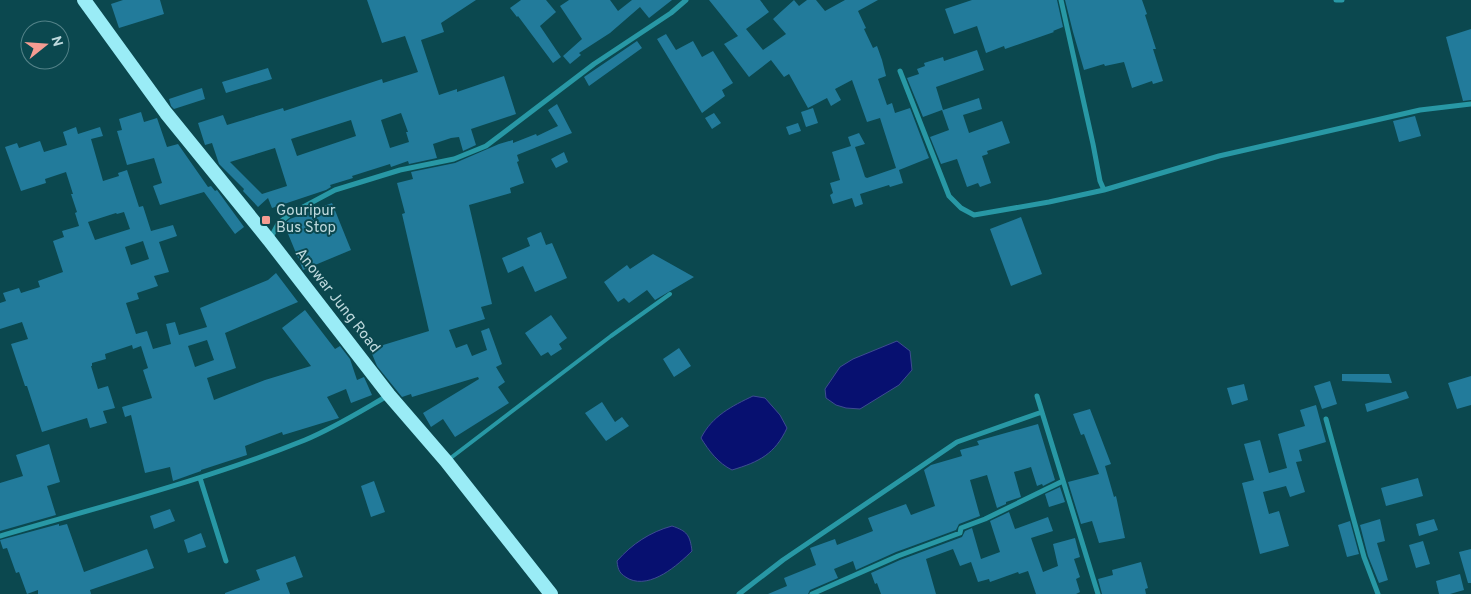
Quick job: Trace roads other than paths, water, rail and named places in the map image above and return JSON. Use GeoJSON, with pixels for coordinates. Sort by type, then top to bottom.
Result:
{"type":"FeatureCollection","features":[{"type":"Feature","properties":{"kind":"highway","name":"Anowar Jung Road"},"geometry":{"type":"LineString","coordinates":[[84,0],[166,113],[269,240],[389,395],[446,461],[551,594]]}},
{"type":"Feature","properties":{"kind":"street"},"geometry":{"type":"LineString","coordinates":[[269,240],[278,224],[290,214],[335,190],[400,170],[454,159],[486,146],[594,64],[671,13],[686,0]]}},
{"type":"Feature","properties":{"kind":"street"},"geometry":{"type":"LineString","coordinates":[[1061,0],[1100,181],[1104,190]]}},
{"type":"Feature","properties":{"kind":"street"},"geometry":{"type":"LineString","coordinates":[[1336,0],[1342,0]]}},
{"type":"Feature","properties":{"kind":"street"},"geometry":{"type":"LineString","coordinates":[[900,71],[950,196],[960,208],[974,215],[1104,190],[1238,152],[1420,110],[1471,104]]}},
{"type":"Feature","properties":{"kind":"street"},"geometry":{"type":"LineString","coordinates":[[0,536],[200,478],[306,440],[389,395]]}},
{"type":"Feature","properties":{"kind":"street"},"geometry":{"type":"LineString","coordinates":[[1037,396],[1098,594]]}},
{"type":"Feature","properties":{"kind":"street"},"geometry":{"type":"LineString","coordinates":[[739,594],[798,550],[957,442],[1042,412]]}},
{"type":"Feature","properties":{"kind":"street"},"geometry":{"type":"LineString","coordinates":[[1326,419],[1364,557],[1378,594]]}},
{"type":"Feature","properties":{"kind":"street"},"geometry":{"type":"LineString","coordinates":[[200,478],[226,561]]}},
{"type":"Feature","properties":{"kind":"street"},"geometry":{"type":"LineString","coordinates":[[812,594],[898,556],[960,533],[961,528],[1063,481]]}},
{"type":"Feature","properties":{"kind":"lane"},"geometry":{"type":"LineString","coordinates":[[446,461],[610,336],[670,294]]}},
{"type":"Feature","properties":{"kind":"place","name":"Gouripur Bus Stop"},"geometry":{"type":"Point","coordinates":[266,220]}}]}
